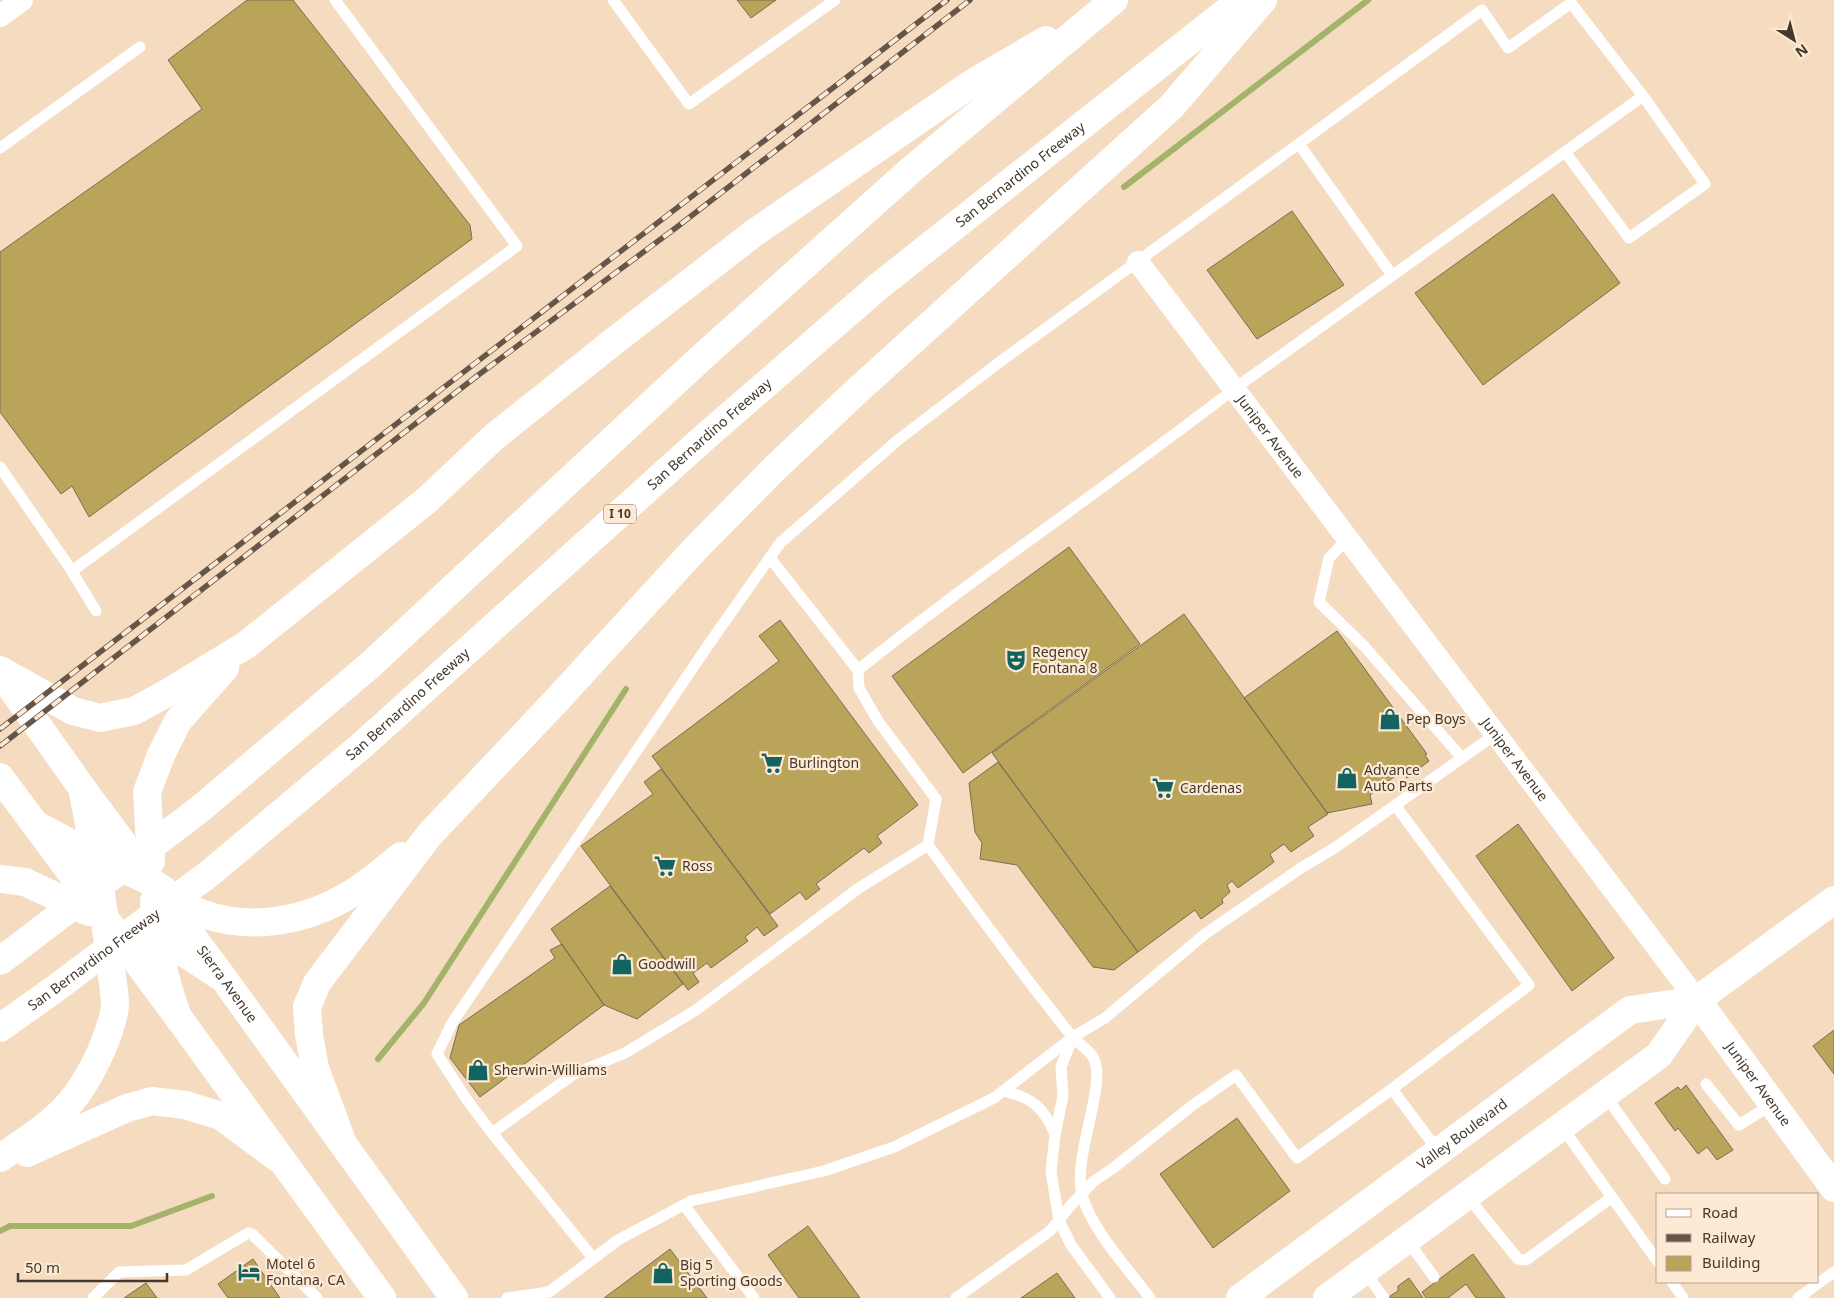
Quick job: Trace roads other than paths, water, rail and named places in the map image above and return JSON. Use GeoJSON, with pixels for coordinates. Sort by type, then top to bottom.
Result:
{"type":"FeatureCollection","features":[{"type":"Feature","properties":{"kind":"main road"},"geometry":{"type":"LineString","coordinates":[[0,671],[73,711],[100,718],[134,711],[162,696],[246,645],[427,500],[509,425],[754,233],[974,82],[1114,0]]}},
{"type":"Feature","properties":{"kind":"main road"},"geometry":{"type":"LineString","coordinates":[[0,961],[200,809],[369,666],[701,358],[912,169],[1114,0]]}},
{"type":"Feature","properties":{"kind":"main road","name":"San Bernardino Freeway"},"geometry":{"type":"LineString","coordinates":[[0,1028],[210,873],[360,747],[698,444],[879,286],[1241,0]]}},
{"type":"Feature","properties":{"kind":"main road"},"geometry":{"type":"LineString","coordinates":[[343,1144],[316,1068],[307,1020],[307,1007],[317,983],[430,834],[556,701],[696,548],[769,473],[859,389],[1171,107],[1263,0]]}},
{"type":"Feature","properties":{"kind":"main road"},"geometry":{"type":"LineString","coordinates":[[178,1017],[167,987],[156,938],[147,792],[161,755],[178,721],[246,645]]}},
{"type":"Feature","properties":{"kind":"main road","name":"Sierra Avenue"},"geometry":{"type":"LineString","coordinates":[[0,671],[82,788],[224,979],[454,1298]]}},
{"type":"Feature","properties":{"kind":"main road"},"geometry":{"type":"LineString","coordinates":[[0,777],[178,1017],[279,1159],[382,1298]]}},
{"type":"Feature","properties":{"kind":"main road"},"geometry":{"type":"LineString","coordinates":[[0,1158],[44,1127],[69,1104],[97,1061],[115,1011],[96,856],[82,788]]}},
{"type":"Feature","properties":{"kind":"main road"},"geometry":{"type":"LineString","coordinates":[[35,824],[153,883],[177,901],[203,914],[242,923],[285,920],[324,908],[350,895],[430,834]]}},
{"type":"Feature","properties":{"kind":"main road"},"geometry":{"type":"LineString","coordinates":[[0,879],[25,882],[105,919],[156,938],[224,979]]}},
{"type":"Feature","properties":{"kind":"main road","name":"Valley Boulevard"},"geometry":{"type":"LineString","coordinates":[[1330,1297],[1659,1055],[1696,1000],[1834,900]]}},
{"type":"Feature","properties":{"kind":"main road","name":"Valley Boulevard"},"geometry":{"type":"LineString","coordinates":[[1240,1298],[1630,1010],[1696,1000]]}},
{"type":"Feature","properties":{"kind":"main road","name":"Juniper Avenue"},"geometry":{"type":"LineString","coordinates":[[1696,1000],[1834,1188]]}},
{"type":"Feature","properties":{"kind":"main road"},"geometry":{"type":"LineString","coordinates":[[0,1164],[127,1108],[152,1101],[185,1105],[221,1116],[279,1159]]}},
{"type":"Feature","properties":{"kind":"street"},"geometry":{"type":"LineString","coordinates":[[0,16],[22,0]]}},
{"type":"Feature","properties":{"kind":"street","name":"Juniper Avenue"},"geometry":{"type":"LineString","coordinates":[[1138,262],[1696,1000]]}},
{"type":"Feature","properties":{"kind":"lane"},"geometry":{"type":"LineString","coordinates":[[72,572],[517,246],[334,0]]}},
{"type":"Feature","properties":{"kind":"lane"},"geometry":{"type":"LineString","coordinates":[[613,0],[689,104],[835,0]]}},
{"type":"Feature","properties":{"kind":"lane"},"geometry":{"type":"LineString","coordinates":[[593,1258],[467,1100],[437,1054],[452,1023],[708,644],[780,543],[898,440],[997,364],[1482,10],[1508,48],[1571,3],[1643,96],[1705,184],[1629,238],[1565,152]]}},
{"type":"Feature","properties":{"kind":"lane"},"geometry":{"type":"LineString","coordinates":[[0,148],[140,47]]}},
{"type":"Feature","properties":{"kind":"lane"},"geometry":{"type":"LineString","coordinates":[[858,670],[913,626],[1165,442],[1234,389],[1643,96]]}},
{"type":"Feature","properties":{"kind":"lane"},"geometry":{"type":"LineString","coordinates":[[1299,144],[1392,275]]}},
{"type":"Feature","properties":{"kind":"lane"},"geometry":{"type":"LineString","coordinates":[[0,467],[96,610]]}},
{"type":"Feature","properties":{"kind":"lane"},"geometry":{"type":"LineString","coordinates":[[1347,539],[1329,558],[1319,602],[1364,646],[1462,758]]}},
{"type":"Feature","properties":{"kind":"lane"},"geometry":{"type":"LineString","coordinates":[[770,558],[858,670],[859,688],[878,721],[936,799],[928,845],[1032,986],[1073,1038],[1093,1057],[1096,1074],[1093,1103],[1086,1130],[1080,1171],[1082,1194],[1097,1228],[1150,1298]]}},
{"type":"Feature","properties":{"kind":"lane"},"geometry":{"type":"LineString","coordinates":[[507,1298],[548,1295],[618,1240],[690,1201],[824,1171],[894,1147],[994,1098],[1073,1038],[1105,1018],[1206,934],[1300,868],[1336,847],[1496,734]]}},
{"type":"Feature","properties":{"kind":"lane"},"geometry":{"type":"LineString","coordinates":[[956,1298],[1050,1231],[1094,1181],[1193,1105],[1236,1075],[1296,1158],[1392,1089],[1529,985],[1395,805]]}},
{"type":"Feature","properties":{"kind":"lane"},"geometry":{"type":"LineString","coordinates":[[492,1132],[574,1074],[625,1053],[696,1010],[859,888],[928,845]]}},
{"type":"Feature","properties":{"kind":"lane"},"geometry":{"type":"LineString","coordinates":[[1073,1038],[1061,1067],[1063,1095],[1055,1135],[1051,1172],[1059,1220],[1071,1245],[1110,1298]]}},
{"type":"Feature","properties":{"kind":"lane"},"geometry":{"type":"LineString","coordinates":[[1706,1084],[1739,1126],[1773,1104]]}},
{"type":"Feature","properties":{"kind":"lane"},"geometry":{"type":"LineString","coordinates":[[1392,1089],[1439,1152]]}},
{"type":"Feature","properties":{"kind":"lane"},"geometry":{"type":"LineString","coordinates":[[1004,1090],[1031,1101],[1042,1110],[1055,1135]]}},
{"type":"Feature","properties":{"kind":"lane"},"geometry":{"type":"LineString","coordinates":[[1605,1095],[1665,1179]]}},
{"type":"Feature","properties":{"kind":"lane"},"geometry":{"type":"LineString","coordinates":[[1562,1126],[1656,1259]]}},
{"type":"Feature","properties":{"kind":"lane"},"geometry":{"type":"LineString","coordinates":[[1467,1196],[1518,1259],[1522,1260],[1526,1260],[1612,1197]]}},
{"type":"Feature","properties":{"kind":"lane"},"geometry":{"type":"LineString","coordinates":[[684,1205],[754,1298]]}},
{"type":"Feature","properties":{"kind":"lane"},"geometry":{"type":"LineString","coordinates":[[93,1298],[119,1272],[186,1270],[248,1233],[252,1234],[317,1298]]}},
{"type":"Feature","properties":{"kind":"lane"},"geometry":{"type":"LineString","coordinates":[[1407,1240],[1434,1278]]}},
{"type":"Feature","properties":{"kind":"lane"},"geometry":{"type":"LineString","coordinates":[[1364,1271],[1384,1298]]}},
{"type":"Feature","properties":{"kind":"lane"},"geometry":{"type":"LineString","coordinates":[[1819,1283],[1834,1272]]}},
{"type":"Feature","properties":{"kind":"lane"},"geometry":{"type":"LineString","coordinates":[[1673,1283],[1684,1298]]}},
{"type":"Feature","properties":{"kind":"lane"},"geometry":{"type":"LineString","coordinates":[[1798,1298],[1819,1283]]}},
{"type":"Feature","properties":{"kind":"waterway"},"geometry":{"type":"LineString","coordinates":[[1124,187],[1368,0]]}},
{"type":"Feature","properties":{"kind":"waterway"},"geometry":{"type":"LineString","coordinates":[[378,1059],[424,1003],[626,689]]}},
{"type":"Feature","properties":{"kind":"waterway"},"geometry":{"type":"LineString","coordinates":[[0,1231],[10,1226],[131,1226],[212,1196]]}},
{"type":"Feature","properties":{"kind":"railway"},"geometry":{"type":"LineString","coordinates":[[0,729],[947,0]]}},
{"type":"Feature","properties":{"kind":"railway"},"geometry":{"type":"LineString","coordinates":[[0,746],[477,376],[677,227],[970,0]]}},
{"type":"Feature","properties":{"kind":"place","name":"Regency Fontana 8"},"geometry":{"type":"Point","coordinates":[1016,660]}},
{"type":"Feature","properties":{"kind":"place","name":"Pep Boys"},"geometry":{"type":"Point","coordinates":[1390,719]}},
{"type":"Feature","properties":{"kind":"place","name":"Burlington"},"geometry":{"type":"Point","coordinates":[772,763]}},
{"type":"Feature","properties":{"kind":"place","name":"Advance Auto Parts"},"geometry":{"type":"Point","coordinates":[1347,778]}},
{"type":"Feature","properties":{"kind":"place","name":"Cardenas"},"geometry":{"type":"Point","coordinates":[1163,788]}},
{"type":"Feature","properties":{"kind":"place","name":"Ross"},"geometry":{"type":"Point","coordinates":[665,866]}},
{"type":"Feature","properties":{"kind":"place","name":"Goodwill"},"geometry":{"type":"Point","coordinates":[622,964]}},
{"type":"Feature","properties":{"kind":"place","name":"Sherwin-Williams"},"geometry":{"type":"Point","coordinates":[478,1070]}},
{"type":"Feature","properties":{"kind":"place","name":"Motel 6 Fontana, CA"},"geometry":{"type":"Point","coordinates":[249,1272]}},
{"type":"Feature","properties":{"kind":"place","name":"Big 5 Sporting Goods"},"geometry":{"type":"Point","coordinates":[663,1273]}}]}
